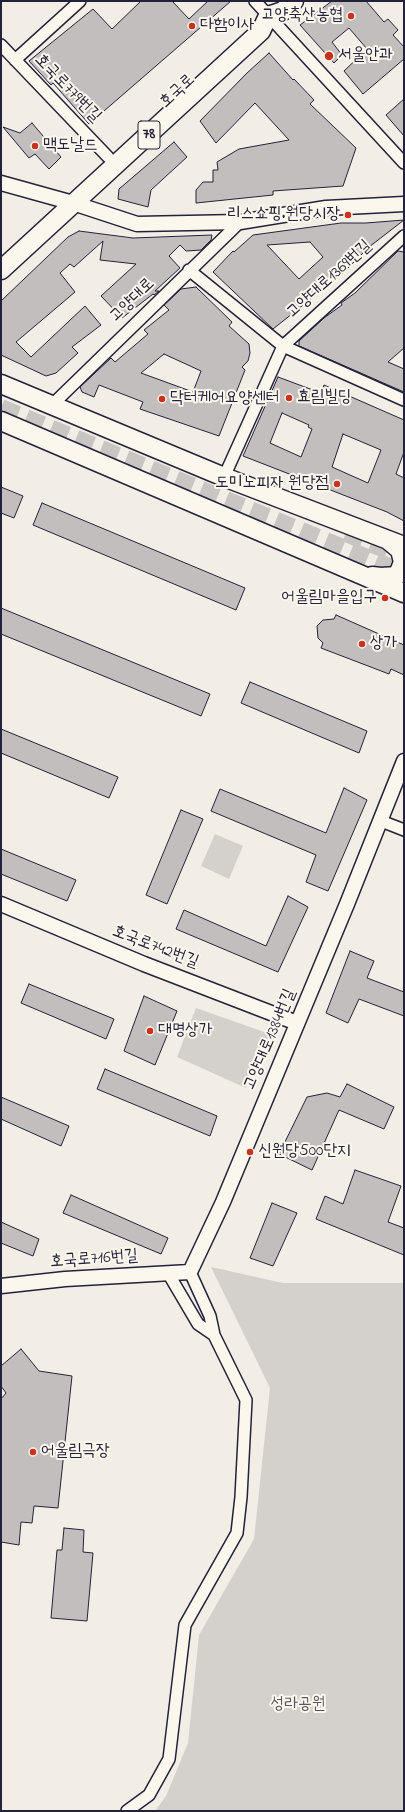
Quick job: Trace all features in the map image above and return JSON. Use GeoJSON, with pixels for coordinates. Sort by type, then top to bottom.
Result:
{"type":"FeatureCollection","features":[{"type":"Feature","properties":{"kind":"main road","name":"호국로"},"geometry":{"type":"LineString","coordinates":[[272,8],[283,11],[294,1]]}},
{"type":"Feature","properties":{"kind":"main road","name":"호국로"},"geometry":{"type":"LineString","coordinates":[[1,270],[108,156],[253,23],[272,8]]}},
{"type":"Feature","properties":{"kind":"main road","name":"호국로"},"geometry":{"type":"LineString","coordinates":[[1,253],[67,201],[261,32],[272,8]]}},
{"type":"Feature","properties":{"kind":"main road"},"geometry":{"type":"LineString","coordinates":[[1,384],[224,477],[396,543],[400,550],[403,562],[396,576],[381,577],[361,574]]}},
{"type":"Feature","properties":{"kind":"main road"},"geometry":{"type":"LineString","coordinates":[[1,421],[404,593]]}},
{"type":"Feature","properties":{"kind":"street"},"geometry":{"type":"LineString","coordinates":[[15,60],[80,1]]}},
{"type":"Feature","properties":{"kind":"street"},"geometry":{"type":"LineString","coordinates":[[256,1],[272,8],[404,163]]}},
{"type":"Feature","properties":{"kind":"street","name":"호국로779번길"},"geometry":{"type":"LineString","coordinates":[[1,45],[108,156]]}},
{"type":"Feature","properties":{"kind":"street"},"geometry":{"type":"LineString","coordinates":[[1,183],[67,201],[137,224],[240,222],[326,208],[404,204]]}},
{"type":"Feature","properties":{"kind":"street","name":"고양대로"},"geometry":{"type":"LineString","coordinates":[[52,405],[240,222]]}},
{"type":"Feature","properties":{"kind":"street","name":"고양대로1369번길"},"geometry":{"type":"LineString","coordinates":[[224,477],[283,346],[403,239]]}},
{"type":"Feature","properties":{"kind":"street"},"geometry":{"type":"LineString","coordinates":[[189,270],[283,346],[404,400]]}},
{"type":"Feature","properties":{"kind":"street","name":"고양대로1384번길"},"geometry":{"type":"LineString","coordinates":[[190,1272],[223,1202],[404,762]]}},
{"type":"Feature","properties":{"kind":"street"},"geometry":{"type":"LineString","coordinates":[[381,821],[404,830]]}},
{"type":"Feature","properties":{"kind":"street","name":"호국로742번길"},"geometry":{"type":"LineString","coordinates":[[1,904],[144,964],[297,1023]]}},
{"type":"Feature","properties":{"kind":"street"},"geometry":{"type":"LineString","coordinates":[[127,1811],[148,1795],[169,1759],[185,1625],[237,1534],[241,1497],[246,1400],[214,1335],[210,1316],[190,1272]]}},
{"type":"Feature","properties":{"kind":"street","name":"호국로716번길"},"geometry":{"type":"LineString","coordinates":[[1,1286],[65,1279],[190,1272]]}},
{"type":"Feature","properties":{"kind":"street"},"geometry":{"type":"LineString","coordinates":[[168,1273],[198,1324],[214,1335]]}},
{"type":"Feature","properties":{"kind":"green space"},"geometry":{"type":"Polygon","coordinates":[[[215,834],[243,846],[229,879],[201,866],[215,834]]]}},
{"type":"Feature","properties":{"kind":"green space"},"geometry":{"type":"Polygon","coordinates":[[[196,1008],[270,1034],[246,1088],[177,1057],[196,1008]]]}},
{"type":"Feature","properties":{"kind":"green space","name":"성라공원"},"geometry":{"type":"Polygon","coordinates":[[[211,1267],[283,1283],[404,1283],[404,1811],[155,1811],[166,1796],[188,1743],[199,1635],[254,1539],[270,1388],[211,1267]]]}},
{"type":"Feature","properties":{"kind":"building"},"geometry":{"type":"Polygon","coordinates":[[[141,1],[172,1],[189,19],[208,1],[231,1],[89,124],[53,83],[51,85],[29,61],[93,9],[112,29],[141,1]]]}},
{"type":"Feature","properties":{"kind":"building"},"geometry":{"type":"Polygon","coordinates":[[[332,1],[366,1],[384,22],[388,19],[398,30],[393,35],[404,47],[404,59],[363,94],[344,71],[367,49],[349,28],[332,42],[342,55],[334,63],[300,25],[332,1]]]}},
{"type":"Feature","properties":{"kind":"building"},"geometry":{"type":"Polygon","coordinates":[[[269,53],[293,80],[294,79],[314,100],[310,104],[356,148],[343,186],[273,191],[273,195],[196,203],[196,190],[203,182],[213,182],[213,170],[218,170],[217,162],[239,149],[289,140],[255,103],[216,143],[200,121],[269,53]]]}},
{"type":"Feature","properties":{"kind":"building"},"geometry":{"type":"Polygon","coordinates":[[[404,99],[404,136],[386,115],[404,99]]]}},
{"type":"Feature","properties":{"kind":"building","name":"맥도날드"},"geometry":{"type":"Polygon","coordinates":[[[32,123],[61,157],[49,169],[35,154],[29,158],[3,127],[20,133],[32,123]]]}},
{"type":"Feature","properties":{"kind":"building"},"geometry":{"type":"Polygon","coordinates":[[[174,142],[187,157],[151,190],[148,207],[118,199],[119,189],[174,142]]]}},
{"type":"Feature","properties":{"kind":"building"},"geometry":{"type":"Polygon","coordinates":[[[404,220],[369,247],[341,275],[273,329],[213,272],[233,251],[234,252],[253,235],[341,223],[404,220]],[[310,242],[267,245],[299,279],[323,257],[310,242]]]}},
{"type":"Feature","properties":{"kind":"building"},"geometry":{"type":"Polygon","coordinates":[[[79,231],[133,238],[212,235],[211,240],[201,250],[186,251],[180,245],[169,256],[180,268],[155,291],[159,291],[122,318],[101,296],[136,264],[100,260],[103,241],[74,267],[70,264],[60,273],[75,292],[16,342],[31,357],[85,306],[101,325],[72,347],[78,353],[56,373],[46,376],[1,355],[1,301],[68,237],[79,231]]]}},
{"type":"Feature","properties":{"kind":"building"},"geometry":{"type":"Polygon","coordinates":[[[398,251],[404,252],[404,348],[388,362],[404,369],[404,392],[299,346],[299,341],[324,318],[342,305],[341,303],[355,293],[398,251]]]}},
{"type":"Feature","properties":{"kind":"building"},"geometry":{"type":"Polygon","coordinates":[[[196,287],[232,322],[229,326],[249,344],[250,353],[248,361],[242,367],[245,370],[219,436],[140,409],[143,402],[99,385],[94,397],[82,392],[80,387],[111,358],[115,362],[148,334],[144,330],[169,310],[164,305],[181,289],[196,287]],[[164,354],[141,373],[193,392],[201,371],[164,354]]]}},
{"type":"Feature","properties":{"kind":"building"},"geometry":{"type":"Polygon","coordinates":[[[278,377],[321,393],[324,385],[404,420],[404,452],[396,474],[404,478],[404,521],[387,512],[243,456],[278,377]],[[282,413],[270,443],[301,457],[312,429],[308,427],[309,425],[282,413]],[[343,434],[332,467],[368,483],[381,450],[343,434]]]}},
{"type":"Feature","properties":{"kind":"building"},"geometry":{"type":"Polygon","coordinates":[[[1,487],[23,496],[14,518],[1,513],[1,487]]]}},
{"type":"Feature","properties":{"kind":"building"},"geometry":{"type":"Polygon","coordinates":[[[42,503],[245,588],[236,610],[33,525],[42,503]]]}},
{"type":"Feature","properties":{"kind":"building"},"geometry":{"type":"Polygon","coordinates":[[[1,608],[210,694],[201,716],[1,634],[1,608]]]}},
{"type":"Feature","properties":{"kind":"building","name":"상가"},"geometry":{"type":"Polygon","coordinates":[[[336,615],[404,645],[404,675],[391,669],[389,674],[321,648],[323,643],[318,638],[317,626],[323,620],[334,619],[336,615]]]}},
{"type":"Feature","properties":{"kind":"building"},"geometry":{"type":"Polygon","coordinates":[[[250,682],[367,731],[359,753],[241,703],[250,682]]]}},
{"type":"Feature","properties":{"kind":"building"},"geometry":{"type":"Polygon","coordinates":[[[1,729],[118,777],[109,798],[1,753],[1,729]]]}},
{"type":"Feature","properties":{"kind":"building"},"geometry":{"type":"Polygon","coordinates":[[[344,788],[367,800],[328,891],[306,882],[316,855],[211,811],[220,789],[326,833],[344,788]]]}},
{"type":"Feature","properties":{"kind":"building"},"geometry":{"type":"Polygon","coordinates":[[[181,810],[203,819],[167,904],[146,895],[181,810]]]}},
{"type":"Feature","properties":{"kind":"building"},"geometry":{"type":"Polygon","coordinates":[[[1,849],[76,880],[67,901],[1,874],[1,849]]]}},
{"type":"Feature","properties":{"kind":"building"},"geometry":{"type":"Polygon","coordinates":[[[288,896],[308,907],[278,972],[176,929],[184,910],[266,946],[288,896]]]}},
{"type":"Feature","properties":{"kind":"building"},"geometry":{"type":"Polygon","coordinates":[[[350,951],[374,961],[367,978],[404,992],[404,1016],[359,999],[348,1023],[326,1013],[350,951]]]}},
{"type":"Feature","properties":{"kind":"building"},"geometry":{"type":"Polygon","coordinates":[[[29,984],[114,1019],[106,1039],[21,1003],[29,984]]]}},
{"type":"Feature","properties":{"kind":"building","name":"대명상가"},"geometry":{"type":"Polygon","coordinates":[[[144,996],[177,1011],[155,1065],[124,1051],[144,996]]]}},
{"type":"Feature","properties":{"kind":"building"},"geometry":{"type":"Polygon","coordinates":[[[105,1069],[217,1116],[210,1136],[97,1089],[105,1069]]]}},
{"type":"Feature","properties":{"kind":"building"},"geometry":{"type":"Polygon","coordinates":[[[347,1084],[394,1107],[384,1129],[339,1110],[312,1170],[279,1154],[307,1097],[327,1093],[340,1097],[347,1084]]]}},
{"type":"Feature","properties":{"kind":"building"},"geometry":{"type":"Polygon","coordinates":[[[1,1097],[69,1126],[61,1146],[1,1119],[1,1097]]]}},
{"type":"Feature","properties":{"kind":"building"},"geometry":{"type":"Polygon","coordinates":[[[355,1170],[401,1186],[388,1222],[404,1228],[404,1255],[316,1219],[325,1196],[343,1204],[355,1170]]]}},
{"type":"Feature","properties":{"kind":"building"},"geometry":{"type":"Polygon","coordinates":[[[71,1195],[168,1238],[161,1254],[63,1213],[71,1195]]]}},
{"type":"Feature","properties":{"kind":"building"},"geometry":{"type":"Polygon","coordinates":[[[272,1203],[297,1213],[273,1266],[250,1258],[272,1203]]]}},
{"type":"Feature","properties":{"kind":"building"},"geometry":{"type":"Polygon","coordinates":[[[1,1222],[39,1239],[33,1256],[1,1243],[1,1222]]]}},
{"type":"Feature","properties":{"kind":"building","name":"어울림극장"},"geometry":{"type":"Polygon","coordinates":[[[21,1349],[39,1371],[72,1376],[58,1508],[34,1506],[32,1523],[21,1522],[19,1545],[1,1542],[1,1399],[6,1393],[1,1386],[1,1366],[21,1349]]]}},
{"type":"Feature","properties":{"kind":"building"},"geometry":{"type":"Polygon","coordinates":[[[64,1528],[84,1530],[83,1552],[93,1553],[87,1621],[51,1618],[57,1550],[62,1550],[64,1528]]]}},
{"type":"Feature","properties":{"kind":"tunnel"},"geometry":{"type":"LineString","coordinates":[[1,408],[404,573]]}},
{"type":"Feature","properties":{"kind":"tunnel"},"geometry":{"type":"LineString","coordinates":[[346,533],[404,557]]}},
{"type":"Feature","properties":{"kind":"place","name":"고양축산농협"},"geometry":{"type":"Point","coordinates":[351,16]}},
{"type":"Feature","properties":{"kind":"place","name":"다함이사"},"geometry":{"type":"Point","coordinates":[192,26]}},
{"type":"Feature","properties":{"kind":"place","name":"서울안과"},"geometry":{"type":"Point","coordinates":[329,56]}},
{"type":"Feature","properties":{"kind":"place","name":"맥도날드"},"geometry":{"type":"Point","coordinates":[35,146]}},
{"type":"Feature","properties":{"kind":"place","name":"리스쇼핑.원당시장"},"geometry":{"type":"Point","coordinates":[348,215]}},
{"type":"Feature","properties":{"kind":"place","name":"효림빌딩"},"geometry":{"type":"Point","coordinates":[289,398]}},
{"type":"Feature","properties":{"kind":"place","name":"닥터케어요양센터"},"geometry":{"type":"Point","coordinates":[162,399]}},
{"type":"Feature","properties":{"kind":"place","name":"도미노피자 원당점"},"geometry":{"type":"Point","coordinates":[337,484]}},
{"type":"Feature","properties":{"kind":"place","name":"어울림마을입구"},"geometry":{"type":"Point","coordinates":[385,598]}},
{"type":"Feature","properties":{"kind":"place","name":"상가"},"geometry":{"type":"Point","coordinates":[362,644]}},
{"type":"Feature","properties":{"kind":"place","name":"대명상가"},"geometry":{"type":"Point","coordinates":[150,1031]}},
{"type":"Feature","properties":{"kind":"place","name":"신원당500단지"},"geometry":{"type":"Point","coordinates":[250,1152]}},
{"type":"Feature","properties":{"kind":"place","name":"어울림극장"},"geometry":{"type":"Point","coordinates":[33,1452]}}]}
